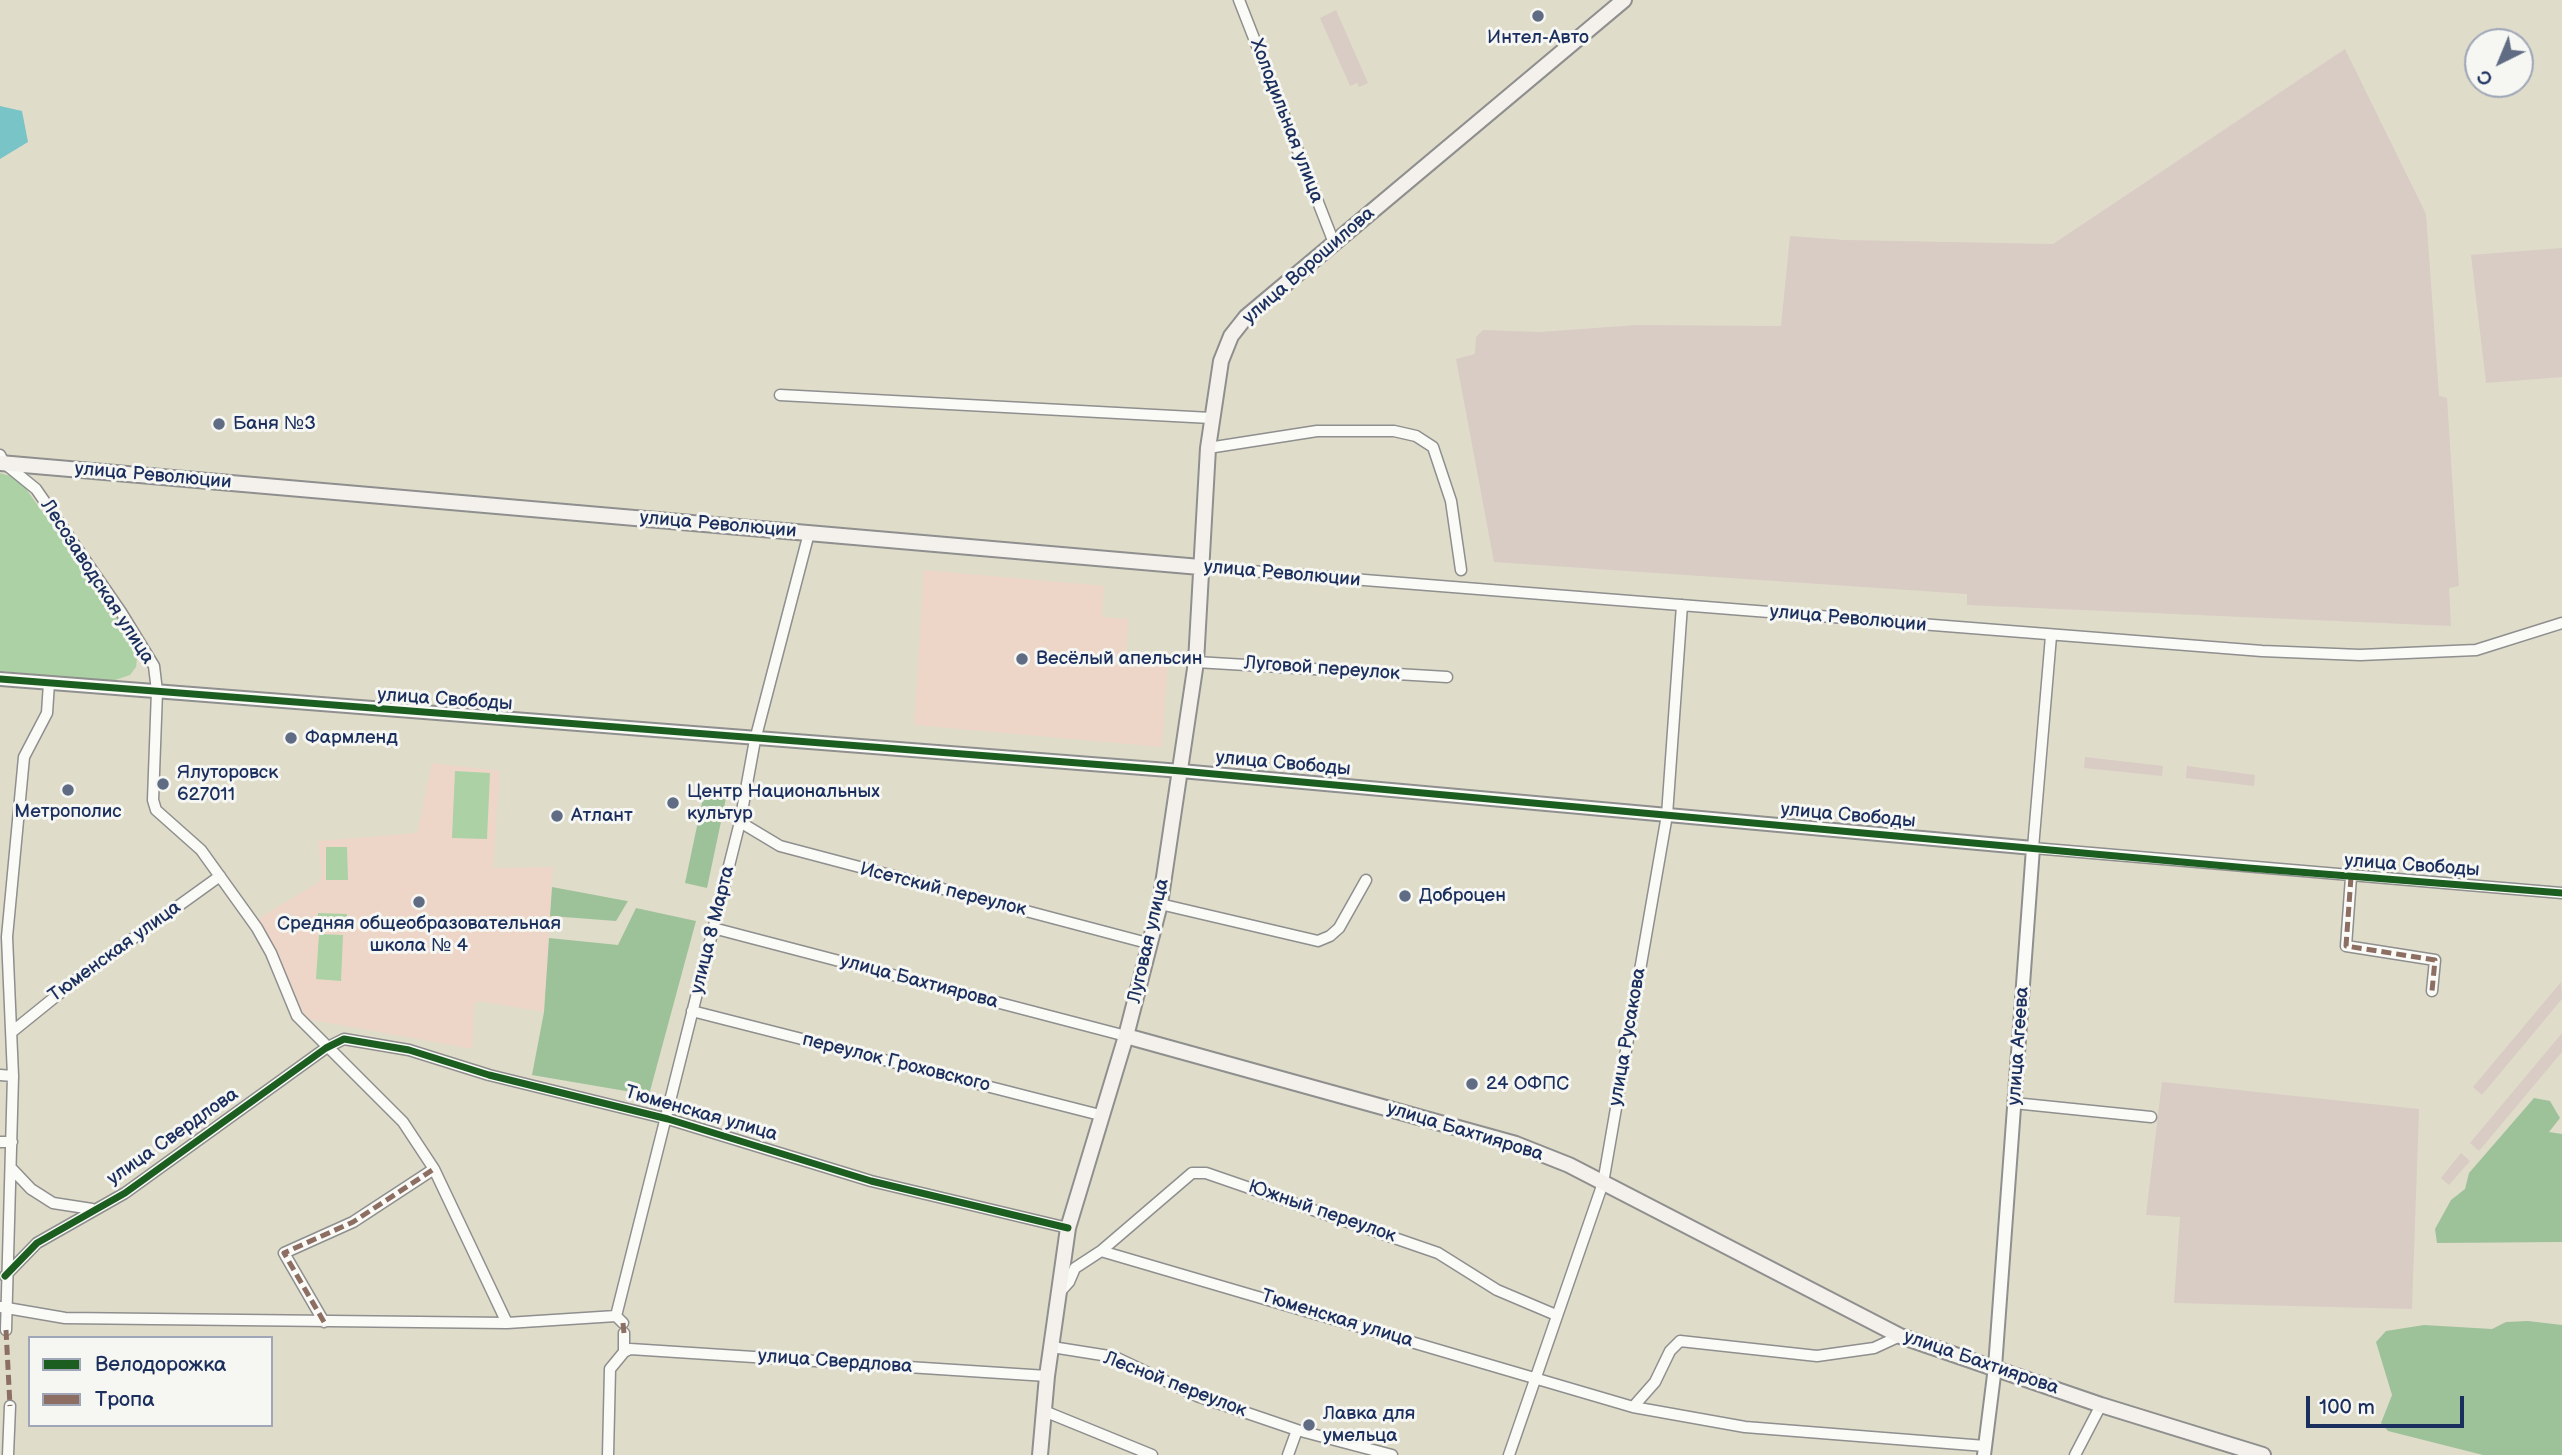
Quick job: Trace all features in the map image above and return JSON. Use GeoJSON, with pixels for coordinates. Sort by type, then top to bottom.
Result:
{"type":"FeatureCollection","features":[{"type":"Feature","properties":{"kind":"main road","name":"улица Ворошилова"},"geometry":{"type":"LineString","coordinates":[[1211,418],[1221,361],[1231,337],[1246,317],[1624,0]]}},
{"type":"Feature","properties":{"kind":"main road","name":"Луговая улица"},"geometry":{"type":"LineString","coordinates":[[1040,1455],[1047,1376],[1068,1228],[1126,1036],[1160,904],[1196,662],[1211,418]]}},
{"type":"Feature","properties":{"kind":"main road","name":"улица Революции"},"geometry":{"type":"LineString","coordinates":[[1,460],[1200,567]]}},
{"type":"Feature","properties":{"kind":"main road","name":"улица Бахтиярова"},"geometry":{"type":"LineString","coordinates":[[1126,1036],[1517,1144],[1569,1165],[1900,1336],[2101,1405],[2263,1455]]}},
{"type":"Feature","properties":{"kind":"street","name":"Холодильная улица"},"geometry":{"type":"LineString","coordinates":[[1239,0],[1334,243]]}},
{"type":"Feature","properties":{"kind":"street"},"geometry":{"type":"LineString","coordinates":[[780,395],[1211,418]]}},
{"type":"Feature","properties":{"kind":"street"},"geometry":{"type":"LineString","coordinates":[[1208,448],[1317,431],[1394,431],[1416,436],[1433,447],[1451,501],[1461,570]]}},
{"type":"Feature","properties":{"kind":"street","name":"Лесозаводская улица"},"geometry":{"type":"LineString","coordinates":[[1,460],[36,489],[155,666],[157,691],[153,800],[156,810],[201,850],[219,876],[271,953],[297,1016],[326,1048],[369,1086],[403,1122],[434,1168],[507,1323]]}},
{"type":"Feature","properties":{"kind":"street","name":"улица 8 Марта"},"geometry":{"type":"LineString","coordinates":[[608,1455],[610,1369],[624,1352],[621,1324],[692,1011],[740,822],[755,740],[809,533]]}},
{"type":"Feature","properties":{"kind":"street","name":"улица Революции"},"geometry":{"type":"LineString","coordinates":[[1200,567],[2262,651],[2435,654],[2476,650],[2562,623]]}},
{"type":"Feature","properties":{"kind":"street","name":"улица Русакова"},"geometry":{"type":"LineString","coordinates":[[1509,1455],[1603,1183],[1667,815],[1682,605]]}},
{"type":"Feature","properties":{"kind":"street","name":"улица Агеева"},"geometry":{"type":"LineString","coordinates":[[1984,1450],[1995,1367],[2051,636]]}},
{"type":"Feature","properties":{"kind":"street","name":"Луговой переулок"},"geometry":{"type":"LineString","coordinates":[[1196,662],[1447,677]]}},
{"type":"Feature","properties":{"kind":"street","name":"улица Свободы"},"geometry":{"type":"LineString","coordinates":[[0,680],[1181,771],[2351,877],[2562,893]]}},
{"type":"Feature","properties":{"kind":"street"},"geometry":{"type":"LineString","coordinates":[[6,1330],[3,1307],[12,1169],[13,1076],[7,937],[24,757],[47,713],[49,683]]}},
{"type":"Feature","properties":{"kind":"street","name":"Исетский переулок"},"geometry":{"type":"LineString","coordinates":[[740,822],[780,846],[792,850],[1151,944]]}},
{"type":"Feature","properties":{"kind":"street","name":"Тюменская улица"},"geometry":{"type":"LineString","coordinates":[[13,1031],[81,976],[219,876]]}},
{"type":"Feature","properties":{"kind":"street"},"geometry":{"type":"LineString","coordinates":[[2351,877],[2346,947],[2435,960],[2432,991]]}},
{"type":"Feature","properties":{"kind":"street"},"geometry":{"type":"LineString","coordinates":[[1160,904],[1318,941],[1339,928],[1366,880]]}},
{"type":"Feature","properties":{"kind":"street","name":"улица Бахтиярова"},"geometry":{"type":"LineString","coordinates":[[713,928],[1126,1036]]}},
{"type":"Feature","properties":{"kind":"street","name":"переулок Гроховского"},"geometry":{"type":"LineString","coordinates":[[692,1011],[1100,1115]]}},
{"type":"Feature","properties":{"kind":"street","name":"Тюменская улица"},"geometry":{"type":"LineString","coordinates":[[326,1048],[344,1039],[409,1050],[489,1075],[668,1119],[871,1181],[1068,1228]]}},
{"type":"Feature","properties":{"kind":"street","name":"улица Свердлова"},"geometry":{"type":"LineString","coordinates":[[5,1276],[37,1243],[125,1193],[326,1048]]}},
{"type":"Feature","properties":{"kind":"street"},"geometry":{"type":"LineString","coordinates":[[0,1075],[13,1076]]}},
{"type":"Feature","properties":{"kind":"street"},"geometry":{"type":"LineString","coordinates":[[2014,1104],[2151,1117]]}},
{"type":"Feature","properties":{"kind":"street"},"geometry":{"type":"LineString","coordinates":[[0,1142],[12,1142]]}},
{"type":"Feature","properties":{"kind":"street"},"geometry":{"type":"LineString","coordinates":[[324,1322],[284,1253],[353,1222],[434,1168]]}},
{"type":"Feature","properties":{"kind":"street"},"geometry":{"type":"LineString","coordinates":[[12,1169],[31,1189],[53,1203],[93,1209]]}},
{"type":"Feature","properties":{"kind":"street","name":"Южный переулок"},"geometry":{"type":"LineString","coordinates":[[1101,1251],[1192,1173],[1206,1173],[1438,1253],[1497,1290],[1556,1315]]}},
{"type":"Feature","properties":{"kind":"street"},"geometry":{"type":"LineString","coordinates":[[1057,1296],[1069,1282],[1075,1268],[1101,1251]]}},
{"type":"Feature","properties":{"kind":"street","name":"Тюменская улица"},"geometry":{"type":"LineString","coordinates":[[1101,1251],[1633,1407],[1745,1427],[1984,1450]]}},
{"type":"Feature","properties":{"kind":"street"},"geometry":{"type":"LineString","coordinates":[[3,1307],[65,1318],[621,1324]]}},
{"type":"Feature","properties":{"kind":"street"},"geometry":{"type":"LineString","coordinates":[[1633,1407],[1655,1382],[1670,1351],[1680,1342],[1817,1356],[1874,1348],[1900,1336]]}},
{"type":"Feature","properties":{"kind":"street","name":"Лесной переулок"},"geometry":{"type":"LineString","coordinates":[[1052,1347],[1115,1357],[1197,1396],[1297,1430],[1392,1455]]}},
{"type":"Feature","properties":{"kind":"street","name":"улица Свердлова"},"geometry":{"type":"LineString","coordinates":[[624,1352],[630,1349],[1047,1376]]}},
{"type":"Feature","properties":{"kind":"street"},"geometry":{"type":"LineString","coordinates":[[2075,1455],[2101,1405]]}},
{"type":"Feature","properties":{"kind":"street"},"geometry":{"type":"LineString","coordinates":[[8,1455],[10,1406]]}},
{"type":"Feature","properties":{"kind":"street"},"geometry":{"type":"LineString","coordinates":[[1044,1411],[1152,1455]]}},
{"type":"Feature","properties":{"kind":"street"},"geometry":{"type":"LineString","coordinates":[[1289,1455],[1297,1430]]}},
{"type":"Feature","properties":{"kind":"shaded area"},"geometry":{"type":"Polygon","coordinates":[[[1336,10],[1368,83],[1359,87],[1357,83],[1350,86],[1320,18],[1336,10]]]}},
{"type":"Feature","properties":{"kind":"shaded area"},"geometry":{"type":"Polygon","coordinates":[[[2345,49],[2426,214],[2439,396],[2447,398],[2459,586],[2449,588],[2451,626],[1967,605],[1967,594],[1494,562],[1456,359],[1475,354],[1476,337],[1483,330],[1540,332],[1637,325],[1781,326],[1790,236],[1844,240],[2053,244],[2345,49]]]}},
{"type":"Feature","properties":{"kind":"shaded area"},"geometry":{"type":"Polygon","coordinates":[[[2562,248],[2562,377],[2486,383],[2471,255],[2562,248]]]}},
{"type":"Feature","properties":{"kind":"shaded area","name":"Весёлый апельсин"},"geometry":{"type":"Polygon","coordinates":[[[924,570],[1104,586],[1102,617],[1129,619],[1125,662],[1143,664],[1144,654],[1168,657],[1162,747],[914,725],[924,570]]]}},
{"type":"Feature","properties":{"kind":"shaded area"},"geometry":{"type":"Polygon","coordinates":[[[2085,757],[2163,766],[2162,776],[2084,768],[2085,757]]]}},
{"type":"Feature","properties":{"kind":"shaded area","name":"Средняя общеобразовательная школа № 4"},"geometry":{"type":"Polygon","coordinates":[[[432,763],[500,771],[493,868],[553,867],[544,1012],[479,1001],[474,1005],[473,1049],[307,1019],[256,920],[319,882],[322,874],[318,841],[417,833],[432,763]]]}},
{"type":"Feature","properties":{"kind":"shaded area"},"geometry":{"type":"Polygon","coordinates":[[[2187,766],[2255,775],[2254,786],[2186,778],[2187,766]]]}},
{"type":"Feature","properties":{"kind":"shaded area"},"geometry":{"type":"Polygon","coordinates":[[[2561,982],[2562,999],[2482,1095],[2473,1087],[2561,982]]]}},
{"type":"Feature","properties":{"kind":"shaded area"},"geometry":{"type":"Polygon","coordinates":[[[2562,1033],[2562,1052],[2479,1151],[2470,1143],[2562,1033]]]}},
{"type":"Feature","properties":{"kind":"shaded area"},"geometry":{"type":"Polygon","coordinates":[[[2162,1082],[2419,1109],[2412,1309],[2174,1303],[2180,1217],[2146,1215],[2162,1082]]]}},
{"type":"Feature","properties":{"kind":"shaded area"},"geometry":{"type":"Polygon","coordinates":[[[2461,1153],[2470,1161],[2449,1185],[2441,1178],[2461,1153]]]}},
{"type":"Feature","properties":{"kind":"green space"},"geometry":{"type":"Polygon","coordinates":[[[0,473],[10,476],[26,489],[122,622],[138,650],[136,667],[130,675],[112,681],[0,671],[0,473]]]}},
{"type":"Feature","properties":{"kind":"green space"},"geometry":{"type":"Polygon","coordinates":[[[455,771],[490,773],[487,839],[452,838],[455,771]]]}},
{"type":"Feature","properties":{"kind":"green space"},"geometry":{"type":"Polygon","coordinates":[[[704,793],[726,798],[707,888],[685,883],[704,793]]]}},
{"type":"Feature","properties":{"kind":"green space"},"geometry":{"type":"Polygon","coordinates":[[[326,847],[347,847],[348,880],[326,880],[326,847]]]}},
{"type":"Feature","properties":{"kind":"green space"},"geometry":{"type":"Polygon","coordinates":[[[552,887],[628,901],[616,921],[550,916],[552,887]]]}},
{"type":"Feature","properties":{"kind":"green space"},"geometry":{"type":"Polygon","coordinates":[[[636,908],[696,921],[649,1095],[532,1075],[544,1012],[549,938],[618,945],[636,908]]]}},
{"type":"Feature","properties":{"kind":"green space"},"geometry":{"type":"Polygon","coordinates":[[[318,913],[347,914],[346,930],[317,929],[318,913]]]}},
{"type":"Feature","properties":{"kind":"green space"},"geometry":{"type":"Polygon","coordinates":[[[319,934],[343,935],[341,981],[316,979],[319,934]]]}},
{"type":"Feature","properties":{"kind":"green space"},"geometry":{"type":"Polygon","coordinates":[[[2534,1098],[2550,1101],[2560,1118],[2549,1132],[2562,1134],[2562,1242],[2437,1243],[2435,1229],[2451,1200],[2465,1189],[2469,1173],[2534,1098]]]}},
{"type":"Feature","properties":{"kind":"green space"},"geometry":{"type":"Polygon","coordinates":[[[2528,1321],[2562,1325],[2562,1455],[2483,1455],[2388,1431],[2381,1423],[2392,1395],[2376,1342],[2386,1331],[2424,1325],[2492,1329],[2506,1322],[2528,1321]]]}},
{"type":"Feature","properties":{"kind":"water"},"geometry":{"type":"Polygon","coordinates":[[[0,106],[22,111],[28,142],[0,159],[0,106]]]}},
{"type":"Feature","properties":{"kind":"marked path"},"geometry":{"type":"LineString","coordinates":[[2351,877],[2346,946],[2435,960],[2432,991]]}},
{"type":"Feature","properties":{"kind":"marked path"},"geometry":{"type":"LineString","coordinates":[[324,1322],[284,1253],[353,1222],[434,1169]]}},
{"type":"Feature","properties":{"kind":"marked path"},"geometry":{"type":"LineString","coordinates":[[623,1323],[624,1333]]}},
{"type":"Feature","properties":{"kind":"marked path"},"geometry":{"type":"LineString","coordinates":[[6,1330],[10,1406]]}},
{"type":"Feature","properties":{"kind":"cycle path"},"geometry":{"type":"LineString","coordinates":[[0,679],[1181,771],[2248,868],[2562,893]]}},
{"type":"Feature","properties":{"kind":"cycle path"},"geometry":{"type":"LineString","coordinates":[[5,1276],[37,1243],[125,1193],[326,1048],[344,1039],[409,1050],[489,1075],[668,1119],[871,1181],[1068,1228]]}},
{"type":"Feature","properties":{"kind":"place","name":"Интел-Авто"},"geometry":{"type":"Point","coordinates":[1538,16]}},
{"type":"Feature","properties":{"kind":"place","name":"Баня №3"},"geometry":{"type":"Point","coordinates":[219,424]}},
{"type":"Feature","properties":{"kind":"place","name":"Весёлый апельсин"},"geometry":{"type":"Point","coordinates":[1022,659]}},
{"type":"Feature","properties":{"kind":"place","name":"Фармленд"},"geometry":{"type":"Point","coordinates":[291,738]}},
{"type":"Feature","properties":{"kind":"place","name":"Ялуторовск 627011"},"geometry":{"type":"Point","coordinates":[163,784]}},
{"type":"Feature","properties":{"kind":"place","name":"Метрополис"},"geometry":{"type":"Point","coordinates":[68,790]}},
{"type":"Feature","properties":{"kind":"place","name":"Центр Национальных культур"},"geometry":{"type":"Point","coordinates":[673,803]}},
{"type":"Feature","properties":{"kind":"place","name":"Атлант"},"geometry":{"type":"Point","coordinates":[557,816]}},
{"type":"Feature","properties":{"kind":"place","name":"Доброцен"},"geometry":{"type":"Point","coordinates":[1405,896]}},
{"type":"Feature","properties":{"kind":"place","name":"Средняя общеобразовательная школа № 4"},"geometry":{"type":"Point","coordinates":[419,902]}},
{"type":"Feature","properties":{"kind":"place","name":"24 ОФПС"},"geometry":{"type":"Point","coordinates":[1472,1084]}},
{"type":"Feature","properties":{"kind":"place","name":"Лавка для умельца"},"geometry":{"type":"Point","coordinates":[1309,1425]}}]}
